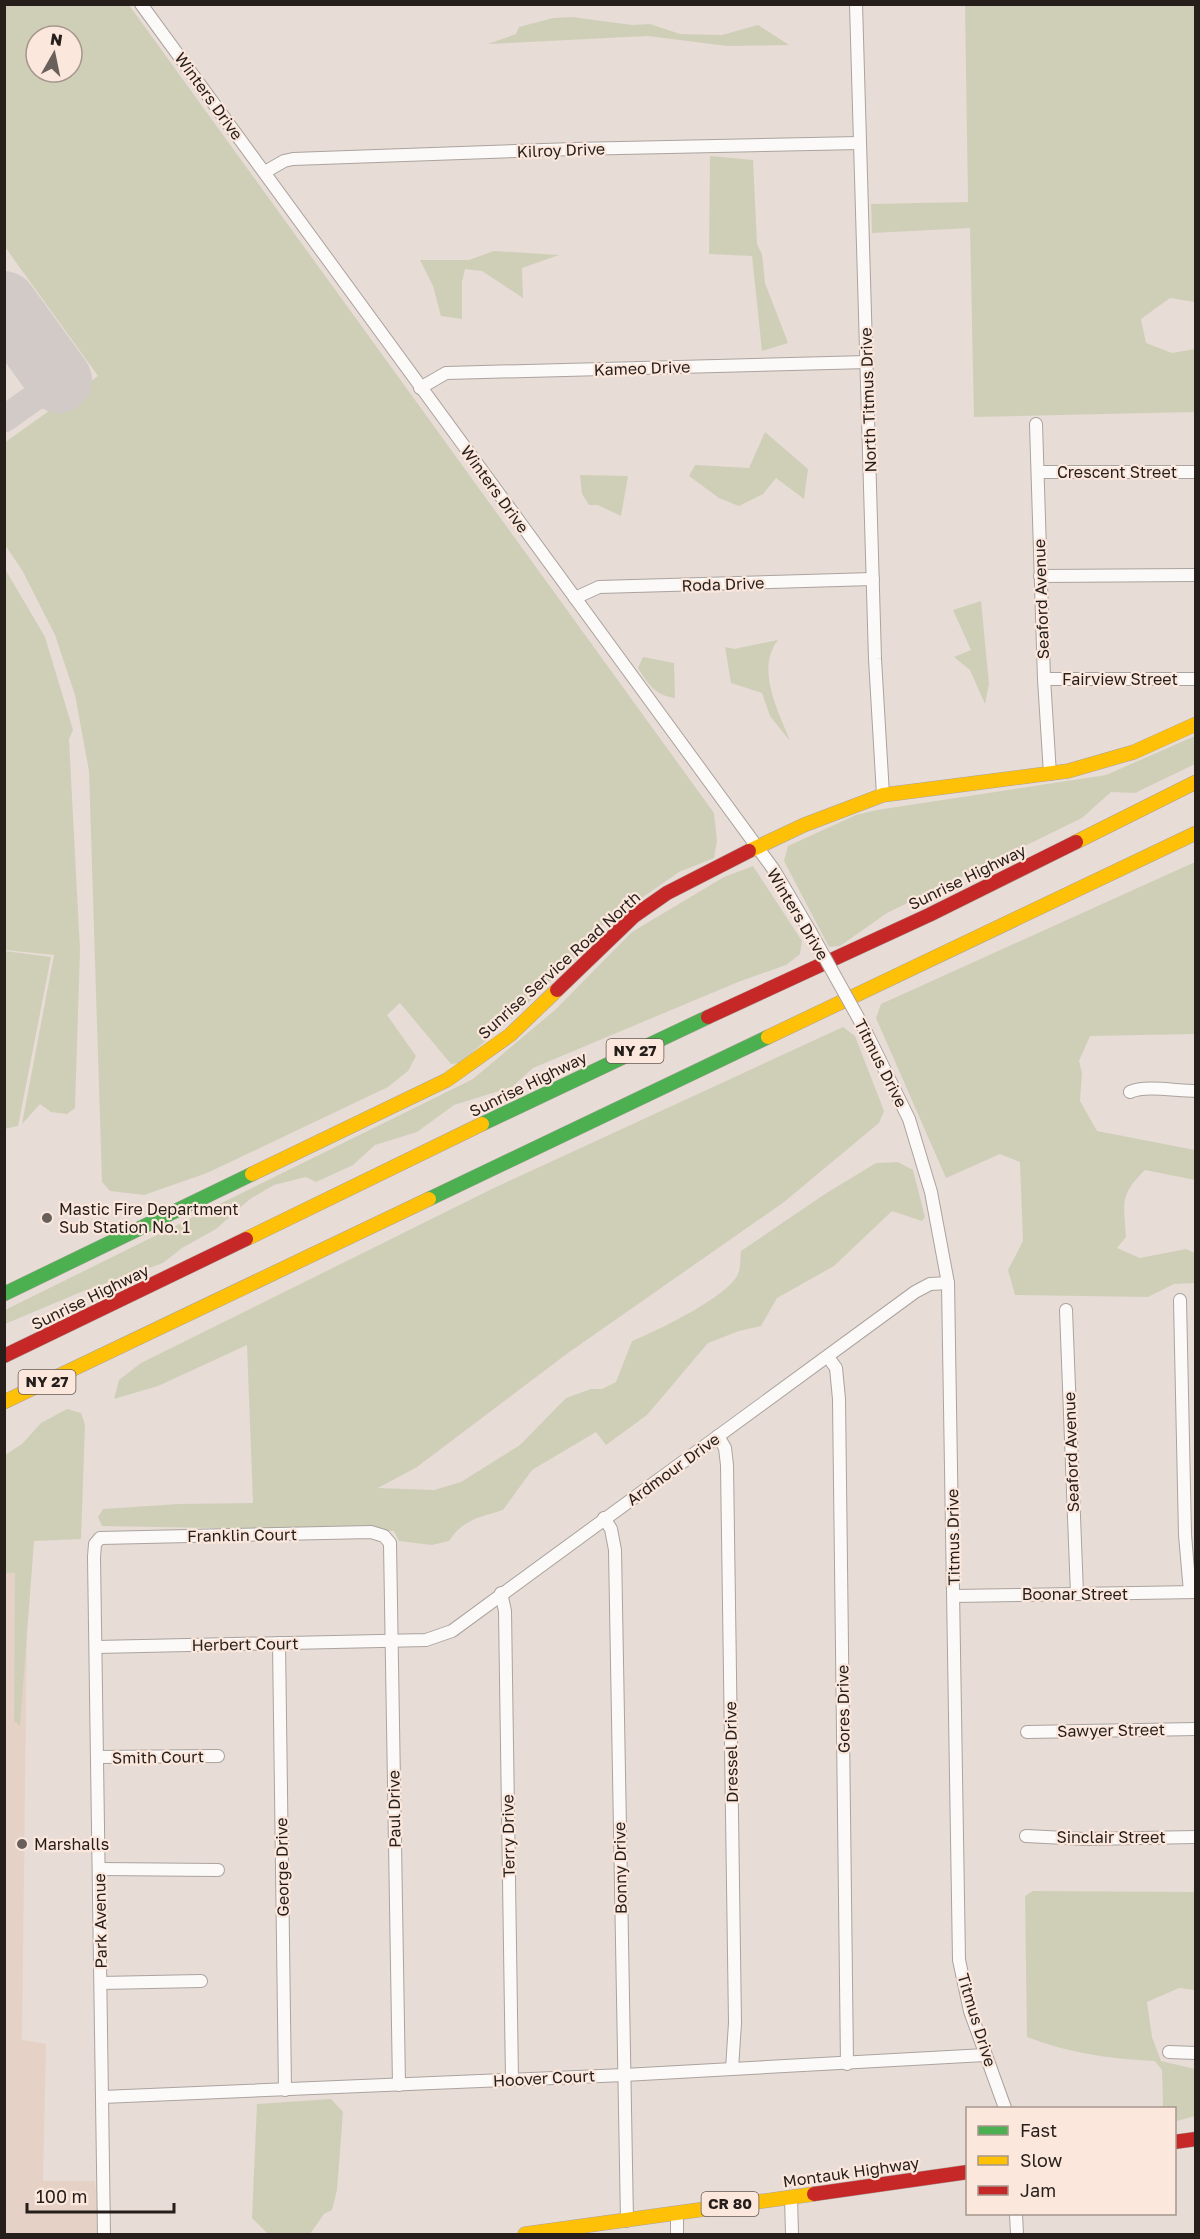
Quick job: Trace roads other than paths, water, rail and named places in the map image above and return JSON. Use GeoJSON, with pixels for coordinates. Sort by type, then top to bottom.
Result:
{"type":"FeatureCollection","features":[{"type":"Feature","properties":{"kind":"main road","name":"Sunrise Service Road North"},"geometry":{"type":"LineString","coordinates":[[4,1294],[447,1080],[510,1035],[606,941],[642,910],[689,880],[804,825],[883,795],[1050,774],[1106,762],[1156,743],[1196,724]]}},
{"type":"Feature","properties":{"kind":"main road","name":"Sunrise Highway"},"geometry":{"type":"LineString","coordinates":[[4,1356],[563,1085],[929,915],[1196,782]]}},
{"type":"Feature","properties":{"kind":"main road","name":"NY 27"},"geometry":{"type":"LineString","coordinates":[[4,1402],[1196,833]]}},
{"type":"Feature","properties":{"kind":"main road"},"geometry":{"type":"LineString","coordinates":[[1176,2142],[1196,2139]]}},
{"type":"Feature","properties":{"kind":"main road","name":"Montauk Highway"},"geometry":{"type":"LineString","coordinates":[[525,2235],[743,2202],[966,2172]]}},
{"type":"Feature","properties":{"kind":"street","name":"Winters Drive"},"geometry":{"type":"LineString","coordinates":[[141,4],[756,849],[774,870],[838,981]]}},
{"type":"Feature","properties":{"kind":"street","name":"North Titmus Drive"},"geometry":{"type":"LineString","coordinates":[[856,4],[873,579],[883,795]]}},
{"type":"Feature","properties":{"kind":"street","name":"Kilroy Drive"},"geometry":{"type":"LineString","coordinates":[[265,172],[284,161],[293,159],[573,149],[860,143]]}},
{"type":"Feature","properties":{"kind":"street","name":"Kameo Drive"},"geometry":{"type":"LineString","coordinates":[[420,388],[446,373],[868,362]]}},
{"type":"Feature","properties":{"kind":"street","name":"Seaford Avenue"},"geometry":{"type":"LineString","coordinates":[[1036,424],[1044,679],[1050,774]]}},
{"type":"Feature","properties":{"kind":"street","name":"Crescent Street"},"geometry":{"type":"LineString","coordinates":[[1038,472],[1196,472]]}},
{"type":"Feature","properties":{"kind":"street"},"geometry":{"type":"LineString","coordinates":[[1040,576],[1196,575]]}},
{"type":"Feature","properties":{"kind":"street","name":"Roda Drive"},"geometry":{"type":"LineString","coordinates":[[575,598],[600,587],[873,579]]}},
{"type":"Feature","properties":{"kind":"street","name":"Fairview Street"},"geometry":{"type":"LineString","coordinates":[[1044,679],[1196,679]]}},
{"type":"Feature","properties":{"kind":"street","name":"Titmus Drive"},"geometry":{"type":"LineString","coordinates":[[838,981],[909,1119],[931,1192],[948,1283],[959,1960],[970,2011],[1004,2107]]}},
{"type":"Feature","properties":{"kind":"street"},"geometry":{"type":"LineString","coordinates":[[1130,1092],[1145,1088],[1162,1091],[1196,1091]]}},
{"type":"Feature","properties":{"kind":"street","name":"Ardmour Drive"},"geometry":{"type":"LineString","coordinates":[[393,1641],[426,1640],[452,1631],[915,1292],[930,1284],[948,1283]]}},
{"type":"Feature","properties":{"kind":"street"},"geometry":{"type":"LineString","coordinates":[[1180,1300],[1185,1535],[1193,1592]]}},
{"type":"Feature","properties":{"kind":"street","name":"Seaford Avenue"},"geometry":{"type":"LineString","coordinates":[[1065,1310],[1077,1594]]}},
{"type":"Feature","properties":{"kind":"street","name":"Gores Drive"},"geometry":{"type":"LineString","coordinates":[[828,1357],[836,1368],[839,1399],[847,2064]]}},
{"type":"Feature","properties":{"kind":"street","name":"Dressel Drive"},"geometry":{"type":"LineString","coordinates":[[718,1436],[725,1448],[727,1465],[735,2023],[732,2069]]}},
{"type":"Feature","properties":{"kind":"street","name":"Bonny Drive"},"geometry":{"type":"LineString","coordinates":[[604,1518],[612,1529],[615,1550],[627,2221]]}},
{"type":"Feature","properties":{"kind":"street","name":"Franklin Court"},"geometry":{"type":"LineString","coordinates":[[100,1538],[371,1532],[384,1536]]}},
{"type":"Feature","properties":{"kind":"street","name":"Paul Drive"},"geometry":{"type":"LineString","coordinates":[[384,1536],[392,1549],[399,2085]]}},
{"type":"Feature","properties":{"kind":"street","name":"Park Avenue"},"geometry":{"type":"LineString","coordinates":[[100,1538],[95,1544],[94,1557],[104,2235]]}},
{"type":"Feature","properties":{"kind":"street","name":"Boonar Street"},"geometry":{"type":"LineString","coordinates":[[954,1596],[1193,1592]]}},
{"type":"Feature","properties":{"kind":"street","name":"Terry Drive"},"geometry":{"type":"LineString","coordinates":[[501,1593],[505,1611],[512,2079]]}},
{"type":"Feature","properties":{"kind":"street","name":"Herbert Court"},"geometry":{"type":"LineString","coordinates":[[97,1647],[393,1641]]}},
{"type":"Feature","properties":{"kind":"street","name":"George Drive"},"geometry":{"type":"LineString","coordinates":[[279,1643],[285,2090]]}},
{"type":"Feature","properties":{"kind":"street","name":"Sawyer Street"},"geometry":{"type":"LineString","coordinates":[[1027,1732],[1196,1729]]}},
{"type":"Feature","properties":{"kind":"street","name":"Smith Court"},"geometry":{"type":"LineString","coordinates":[[97,1758],[218,1756]]}},
{"type":"Feature","properties":{"kind":"street","name":"Sinclair Street"},"geometry":{"type":"LineString","coordinates":[[1026,1836],[1196,1837]]}},
{"type":"Feature","properties":{"kind":"street"},"geometry":{"type":"LineString","coordinates":[[99,1869],[218,1870]]}},
{"type":"Feature","properties":{"kind":"street"},"geometry":{"type":"LineString","coordinates":[[101,1983],[201,1981]]}},
{"type":"Feature","properties":{"kind":"street"},"geometry":{"type":"LineString","coordinates":[[1169,2052],[1196,2053]]}},
{"type":"Feature","properties":{"kind":"street","name":"Hoover Court"},"geometry":{"type":"LineString","coordinates":[[102,2097],[624,2075],[985,2055]]}},
{"type":"Feature","properties":{"kind":"street"},"geometry":{"type":"LineString","coordinates":[[791,2197],[792,2235]]}},
{"type":"Feature","properties":{"kind":"street"},"geometry":{"type":"LineString","coordinates":[[676,2235],[677,2213]]}},
{"type":"Feature","properties":{"kind":"street"},"geometry":{"type":"LineString","coordinates":[[1016,2215],[1017,2235]]}},
{"type":"Feature","properties":{"kind":"place","name":"Mastic Fire Department Sub Station No. 1"},"geometry":{"type":"Point","coordinates":[47,1218]}},
{"type":"Feature","properties":{"kind":"place","name":"Marshalls"},"geometry":{"type":"Point","coordinates":[22,1844]}}]}
